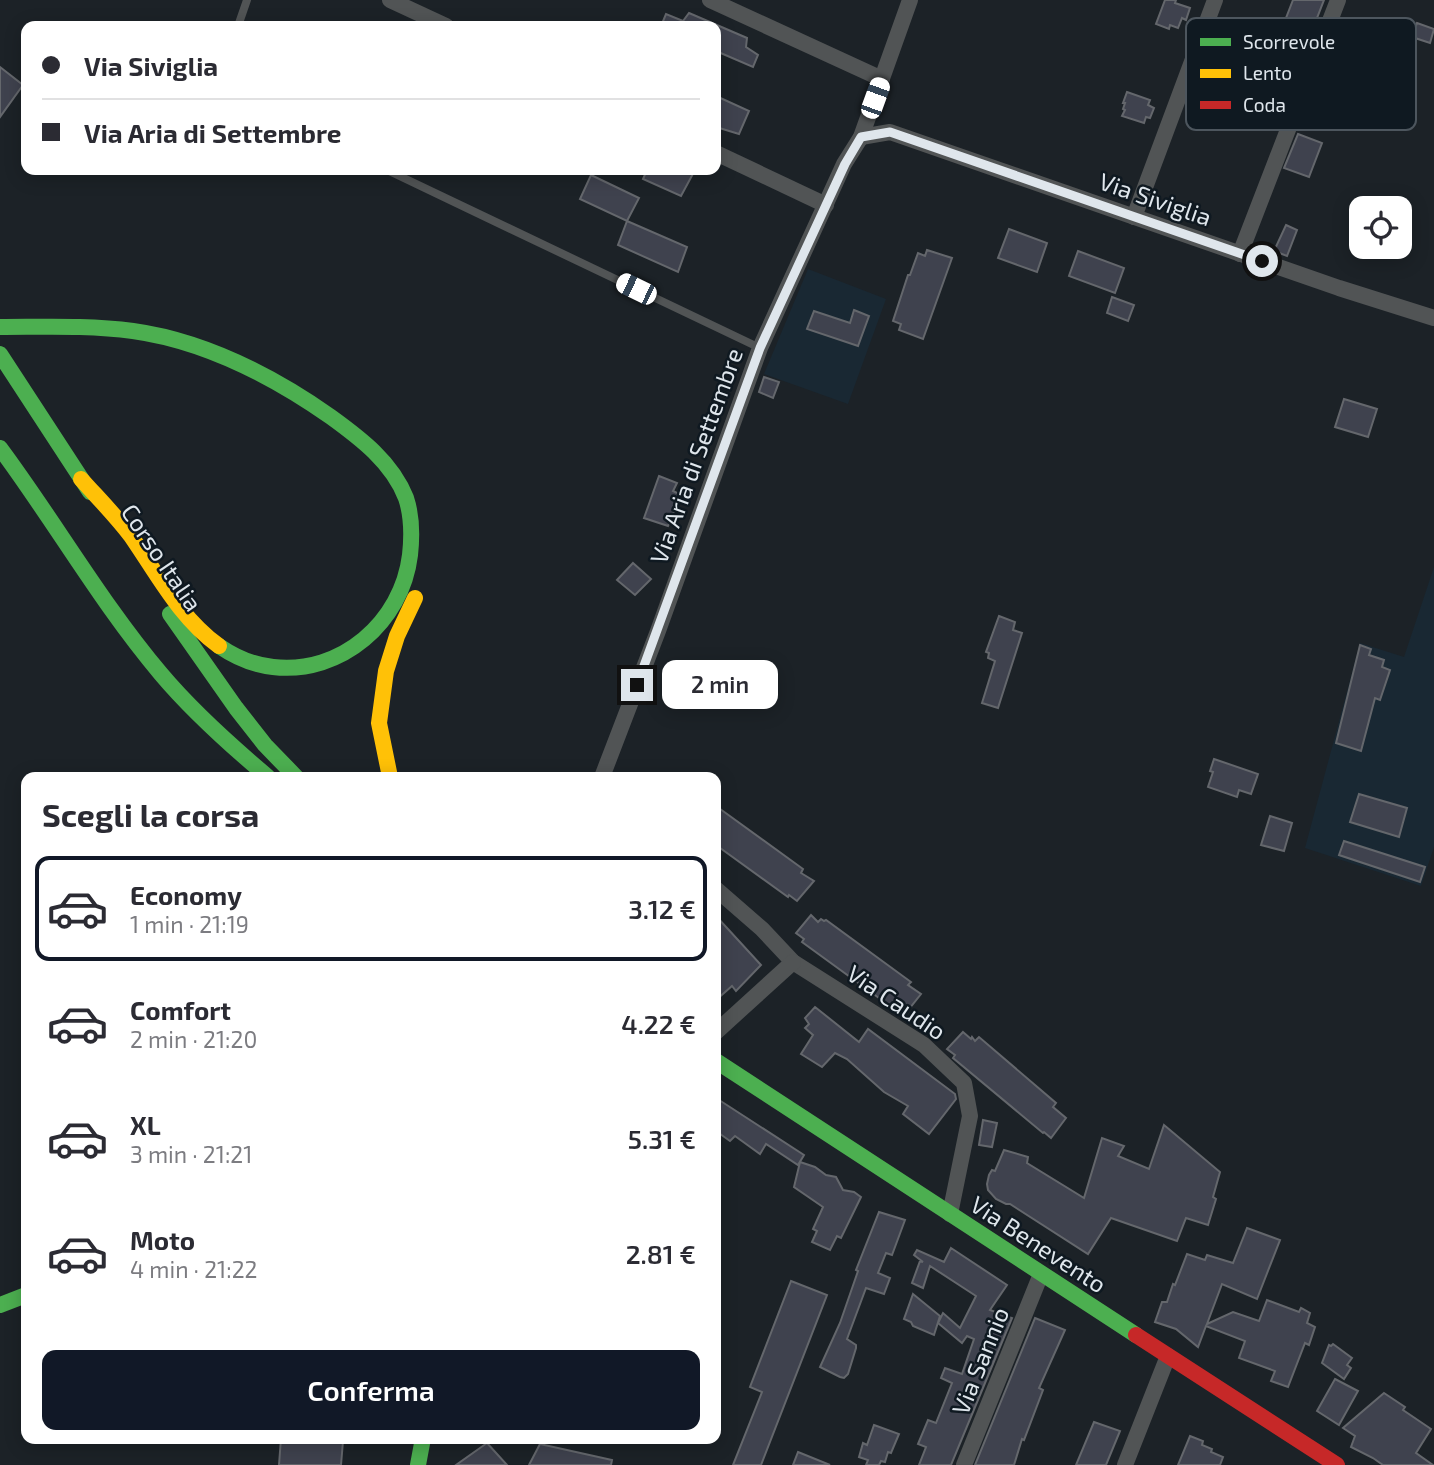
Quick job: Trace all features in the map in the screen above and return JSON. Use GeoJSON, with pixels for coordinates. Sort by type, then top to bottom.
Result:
{"type":"FeatureCollection","features":[{"type":"Feature","properties":{"kind":"main road"},"geometry":{"type":"LineString","coordinates":[[4,312],[134,317],[180,327],[227,342],[271,364],[350,414],[393,450],[414,484],[425,523],[426,546]]}},
{"type":"Feature","properties":{"kind":"main road"},"geometry":{"type":"LineString","coordinates":[[0,327],[79,327],[133,331],[177,341],[218,354],[265,375],[314,405],[382,459],[396,477],[405,498],[412,529],[411,558],[405,585],[394,607],[375,631],[351,649],[330,660],[304,667],[260,665],[218,646],[202,634],[189,620],[132,536],[81,479]]}},
{"type":"Feature","properties":{"kind":"main road","name":"Corso Italia"},"geometry":{"type":"LineString","coordinates":[[0,354],[223,690],[265,745],[291,772]]}},
{"type":"Feature","properties":{"kind":"main road"},"geometry":{"type":"LineString","coordinates":[[0,448],[114,615],[149,660],[190,706],[263,772]]}},
{"type":"Feature","properties":{"kind":"main road"},"geometry":{"type":"LineString","coordinates":[[389,772],[379,723],[386,671],[397,636],[415,600],[421,579]]}},
{"type":"Feature","properties":{"kind":"main road","name":"Via Benevento"},"geometry":{"type":"LineString","coordinates":[[721,1064],[1334,1464]]}},
{"type":"Feature","properties":{"kind":"main road"},"geometry":{"type":"LineString","coordinates":[[0,1305],[21,1297]]}},
{"type":"Feature","properties":{"kind":"main road"},"geometry":{"type":"LineString","coordinates":[[418,1465],[422,1444]]}},
{"type":"Feature","properties":{"kind":"street"},"geometry":{"type":"LineString","coordinates":[[390,0],[435,21]]}},
{"type":"Feature","properties":{"kind":"street"},"geometry":{"type":"LineString","coordinates":[[710,0],[882,79]]}},
{"type":"Feature","properties":{"kind":"street","name":"Via Aria di Settembre"},"geometry":{"type":"LineString","coordinates":[[604,772],[663,619],[760,348],[845,164],[861,137],[910,0]]}},
{"type":"Feature","properties":{"kind":"street"},"geometry":{"type":"LineString","coordinates":[[1207,18],[1214,0]]}},
{"type":"Feature","properties":{"kind":"street"},"geometry":{"type":"LineString","coordinates":[[1331,18],[1338,0]]}},
{"type":"Feature","properties":{"kind":"street"},"geometry":{"type":"LineString","coordinates":[[1134,217],[1186,76]]}},
{"type":"Feature","properties":{"kind":"street"},"geometry":{"type":"LineString","coordinates":[[1240,254],[1288,130]]}},
{"type":"Feature","properties":{"kind":"street","name":"Via Siviglia"},"geometry":{"type":"LineString","coordinates":[[861,137],[890,132],[1240,254],[1434,318]]}},
{"type":"Feature","properties":{"kind":"street"},"geometry":{"type":"LineString","coordinates":[[721,155],[826,205]]}},
{"type":"Feature","properties":{"kind":"street","name":"Via Caudio"},"geometry":{"type":"LineString","coordinates":[[721,893],[762,929],[793,962],[924,1045],[964,1083],[970,1116],[950,1214]]}},
{"type":"Feature","properties":{"kind":"street"},"geometry":{"type":"LineString","coordinates":[[721,1027],[793,962]]}},
{"type":"Feature","properties":{"kind":"street","name":"Via Sannio"},"geometry":{"type":"LineString","coordinates":[[964,1465],[1041,1274]]}},
{"type":"Feature","properties":{"kind":"street"},"geometry":{"type":"LineString","coordinates":[[1125,1465],[1168,1356]]}},
{"type":"Feature","properties":{"kind":"lane"},"geometry":{"type":"LineString","coordinates":[[240,21],[247,0]]}},
{"type":"Feature","properties":{"kind":"lane"},"geometry":{"type":"LineString","coordinates":[[397,175],[760,348]]}},
{"type":"Feature","properties":{"kind":"shaded area"},"geometry":{"type":"Polygon","coordinates":[[[808,269],[886,299],[848,404],[764,374],[808,269]]]}},
{"type":"Feature","properties":{"kind":"shaded area"},"geometry":{"type":"Polygon","coordinates":[[[1434,567],[1434,847],[1421,886],[1305,848],[1360,643],[1404,657],[1434,567]]]}},
{"type":"Feature","properties":{"kind":"building"},"geometry":{"type":"Polygon","coordinates":[[[1165,0],[1176,0],[1175,3],[1190,8],[1186,20],[1182,18],[1178,28],[1170,25],[1169,29],[1156,24],[1165,0]]]}},
{"type":"Feature","properties":{"kind":"building"},"geometry":{"type":"Polygon","coordinates":[[[1293,0],[1324,0],[1317,18],[1286,18],[1293,0]]]}},
{"type":"Feature","properties":{"kind":"building"},"geometry":{"type":"Polygon","coordinates":[[[689,13],[708,21],[683,21],[689,13]]]}},
{"type":"Feature","properties":{"kind":"building"},"geometry":{"type":"Polygon","coordinates":[[[666,14],[683,21],[663,21],[666,14]]]}},
{"type":"Feature","properties":{"kind":"building"},"geometry":{"type":"Polygon","coordinates":[[[1417,23],[1434,29],[1430,43],[1416,38],[1417,23]]]}},
{"type":"Feature","properties":{"kind":"building"},"geometry":{"type":"Polygon","coordinates":[[[721,27],[747,38],[746,47],[758,55],[753,67],[721,53],[721,27]]]}},
{"type":"Feature","properties":{"kind":"building"},"geometry":{"type":"Polygon","coordinates":[[[0,67],[21,83],[21,88],[0,117],[0,67]]]}},
{"type":"Feature","properties":{"kind":"building"},"geometry":{"type":"Polygon","coordinates":[[[1127,92],[1150,100],[1148,105],[1154,108],[1150,118],[1146,117],[1144,123],[1122,116],[1127,92]]]}},
{"type":"Feature","properties":{"kind":"building"},"geometry":{"type":"Polygon","coordinates":[[[721,98],[749,111],[739,134],[721,129],[721,98]]]}},
{"type":"Feature","properties":{"kind":"building"},"geometry":{"type":"Polygon","coordinates":[[[1298,134],[1322,143],[1309,177],[1284,168],[1298,134]]]}},
{"type":"Feature","properties":{"kind":"building"},"geometry":{"type":"Polygon","coordinates":[[[591,175],[639,198],[627,221],[580,199],[591,175]]]}},
{"type":"Feature","properties":{"kind":"building"},"geometry":{"type":"Polygon","coordinates":[[[645,175],[692,175],[681,196],[643,179],[645,175]]]}},
{"type":"Feature","properties":{"kind":"building"},"geometry":{"type":"Polygon","coordinates":[[[627,221],[687,247],[678,272],[618,245],[627,221]]]}},
{"type":"Feature","properties":{"kind":"building"},"geometry":{"type":"Polygon","coordinates":[[[1286,225],[1297,230],[1287,256],[1274,251],[1286,225]]]}},
{"type":"Feature","properties":{"kind":"building"},"geometry":{"type":"Polygon","coordinates":[[[1009,229],[1047,243],[1037,272],[998,258],[1009,229]]]}},
{"type":"Feature","properties":{"kind":"building"},"geometry":{"type":"Polygon","coordinates":[[[927,250],[952,258],[923,339],[899,330],[901,324],[893,321],[918,253],[925,256],[927,250]]]}},
{"type":"Feature","properties":{"kind":"building"},"geometry":{"type":"Polygon","coordinates":[[[1078,251],[1124,268],[1115,293],[1069,276],[1078,251]]]}},
{"type":"Feature","properties":{"kind":"building"},"geometry":{"type":"Polygon","coordinates":[[[1112,297],[1134,305],[1128,321],[1107,313],[1112,297]]]}},
{"type":"Feature","properties":{"kind":"building"},"geometry":{"type":"Polygon","coordinates":[[[854,310],[869,316],[858,346],[807,329],[814,311],[850,323],[854,310]]]}},
{"type":"Feature","properties":{"kind":"building"},"geometry":{"type":"Polygon","coordinates":[[[764,377],[779,382],[773,398],[759,392],[764,377]]]}},
{"type":"Feature","properties":{"kind":"building"},"geometry":{"type":"Polygon","coordinates":[[[1344,399],[1377,409],[1368,437],[1335,427],[1344,399]]]}},
{"type":"Feature","properties":{"kind":"building"},"geometry":{"type":"Polygon","coordinates":[[[659,476],[677,483],[673,491],[681,495],[668,526],[644,518],[659,476]]]}},
{"type":"Feature","properties":{"kind":"building"},"geometry":{"type":"Polygon","coordinates":[[[633,563],[651,579],[635,595],[617,580],[633,563]]]}},
{"type":"Feature","properties":{"kind":"building"},"geometry":{"type":"Polygon","coordinates":[[[999,616],[1015,622],[1013,630],[1022,633],[998,708],[982,703],[995,661],[988,658],[989,653],[986,652],[999,616]]]}},
{"type":"Feature","properties":{"kind":"building"},"geometry":{"type":"Polygon","coordinates":[[[1360,645],[1371,649],[1369,655],[1384,660],[1382,667],[1390,670],[1380,700],[1375,698],[1361,751],[1336,743],[1360,645]]]}},
{"type":"Feature","properties":{"kind":"building"},"geometry":{"type":"Polygon","coordinates":[[[1214,759],[1258,774],[1251,794],[1239,790],[1237,797],[1208,787],[1214,759]]]}},
{"type":"Feature","properties":{"kind":"building"},"geometry":{"type":"Polygon","coordinates":[[[1359,794],[1407,808],[1399,837],[1350,822],[1359,794]]]}},
{"type":"Feature","properties":{"kind":"building"},"geometry":{"type":"Polygon","coordinates":[[[721,810],[803,869],[801,873],[814,881],[797,901],[789,895],[788,897],[721,849],[721,810]]]}},
{"type":"Feature","properties":{"kind":"building"},"geometry":{"type":"Polygon","coordinates":[[[1270,816],[1292,823],[1284,851],[1261,845],[1270,816]]]}},
{"type":"Feature","properties":{"kind":"building"},"geometry":{"type":"Polygon","coordinates":[[[1344,841],[1425,867],[1420,882],[1339,855],[1344,841]]]}},
{"type":"Feature","properties":{"kind":"building"},"geometry":{"type":"Polygon","coordinates":[[[811,915],[818,922],[821,919],[826,920],[911,982],[908,985],[921,994],[905,1014],[897,1008],[894,1009],[802,942],[804,939],[796,933],[811,915]]]}},
{"type":"Feature","properties":{"kind":"building"},"geometry":{"type":"Polygon","coordinates":[[[721,921],[761,965],[736,991],[732,986],[721,996],[721,921]]]}},
{"type":"Feature","properties":{"kind":"building"},"geometry":{"type":"Polygon","coordinates":[[[815,1007],[859,1042],[868,1029],[955,1094],[956,1099],[929,1134],[903,1114],[908,1106],[884,1092],[847,1059],[835,1053],[822,1067],[801,1054],[813,1035],[805,1028],[809,1024],[805,1018],[815,1007]]]}},
{"type":"Feature","properties":{"kind":"building"},"geometry":{"type":"Polygon","coordinates":[[[963,1032],[975,1041],[979,1037],[1056,1103],[1053,1107],[1066,1118],[1051,1138],[953,1058],[955,1055],[947,1049],[963,1032]]]}},
{"type":"Feature","properties":{"kind":"building"},"geometry":{"type":"Polygon","coordinates":[[[721,1101],[804,1155],[798,1165],[766,1144],[760,1154],[735,1136],[730,1141],[721,1135],[721,1101]]]}},
{"type":"Feature","properties":{"kind":"building"},"geometry":{"type":"Polygon","coordinates":[[[983,1120],[997,1123],[992,1147],[979,1145],[983,1120]]]}},
{"type":"Feature","properties":{"kind":"building"},"geometry":{"type":"Polygon","coordinates":[[[1164,1125],[1220,1172],[1208,1225],[1186,1218],[1177,1241],[1111,1218],[1088,1254],[1010,1204],[996,1199],[988,1190],[989,1175],[992,1170],[995,1171],[1004,1150],[1028,1157],[1027,1163],[1084,1198],[1102,1138],[1124,1146],[1118,1156],[1149,1169],[1164,1125]]]}},
{"type":"Feature","properties":{"kind":"building"},"geometry":{"type":"Polygon","coordinates":[[[800,1162],[836,1177],[843,1190],[854,1192],[861,1197],[841,1238],[837,1236],[830,1250],[812,1242],[817,1231],[813,1229],[823,1207],[794,1187],[800,1162]]]}},
{"type":"Feature","properties":{"kind":"building"},"geometry":{"type":"Polygon","coordinates":[[[879,1212],[905,1220],[892,1255],[886,1253],[878,1273],[890,1278],[884,1294],[866,1288],[847,1339],[856,1345],[856,1348],[848,1374],[844,1378],[820,1367],[840,1323],[858,1271],[856,1270],[879,1212]]]}},
{"type":"Feature","properties":{"kind":"building"},"geometry":{"type":"Polygon","coordinates":[[[1247,1228],[1280,1240],[1257,1299],[1222,1284],[1207,1324],[1233,1312],[1259,1321],[1267,1300],[1299,1312],[1301,1308],[1310,1313],[1307,1323],[1315,1327],[1309,1345],[1305,1343],[1288,1387],[1271,1381],[1275,1371],[1239,1358],[1245,1341],[1206,1326],[1198,1347],[1176,1329],[1155,1322],[1162,1302],[1167,1302],[1173,1284],[1175,1285],[1187,1254],[1205,1260],[1207,1255],[1233,1263],[1247,1228]]]}},
{"type":"Feature","properties":{"kind":"building"},"geometry":{"type":"Polygon","coordinates":[[[951,1248],[1007,1285],[990,1310],[1012,1318],[951,1465],[919,1465],[926,1447],[918,1444],[928,1420],[936,1423],[952,1383],[941,1378],[945,1368],[962,1374],[974,1339],[967,1336],[962,1343],[938,1323],[943,1313],[960,1328],[976,1296],[930,1266],[923,1288],[912,1283],[920,1261],[923,1262],[914,1255],[917,1250],[944,1262],[951,1248]]]}},
{"type":"Feature","properties":{"kind":"building"},"geometry":{"type":"Polygon","coordinates":[[[791,1281],[827,1295],[761,1465],[733,1465],[762,1392],[750,1387],[791,1281]]]}},
{"type":"Feature","properties":{"kind":"building"},"geometry":{"type":"Polygon","coordinates":[[[913,1294],[940,1316],[934,1335],[904,1319],[913,1294]]]}},
{"type":"Feature","properties":{"kind":"building"},"geometry":{"type":"Polygon","coordinates":[[[1035,1318],[1065,1330],[1039,1388],[1043,1390],[1014,1465],[975,1465],[1035,1318]]]}},
{"type":"Feature","properties":{"kind":"building"},"geometry":{"type":"Polygon","coordinates":[[[1333,1344],[1352,1358],[1347,1365],[1351,1368],[1344,1379],[1322,1363],[1329,1345],[1333,1344]]]}},
{"type":"Feature","properties":{"kind":"building"},"geometry":{"type":"Polygon","coordinates":[[[1335,1379],[1358,1391],[1339,1425],[1317,1411],[1335,1379]]]}},
{"type":"Feature","properties":{"kind":"building"},"geometry":{"type":"Polygon","coordinates":[[[1384,1393],[1431,1429],[1416,1453],[1433,1465],[1383,1465],[1351,1447],[1355,1436],[1343,1428],[1384,1393]]]}},
{"type":"Feature","properties":{"kind":"building"},"geometry":{"type":"Polygon","coordinates":[[[1094,1422],[1120,1431],[1106,1465],[1076,1465],[1094,1422]]]}},
{"type":"Feature","properties":{"kind":"building"},"geometry":{"type":"Polygon","coordinates":[[[874,1425],[899,1434],[885,1462],[866,1465],[868,1460],[859,1457],[863,1443],[867,1445],[874,1425]]]}},
{"type":"Feature","properties":{"kind":"building"},"geometry":{"type":"Polygon","coordinates":[[[1190,1436],[1203,1441],[1202,1445],[1223,1457],[1220,1465],[1178,1465],[1190,1436]]]}},
{"type":"Feature","properties":{"kind":"building"},"geometry":{"type":"Polygon","coordinates":[[[281,1444],[343,1444],[341,1465],[279,1465],[281,1444]]]}},
{"type":"Feature","properties":{"kind":"building"},"geometry":{"type":"Polygon","coordinates":[[[488,1444],[507,1465],[456,1465],[488,1444]]]}},
{"type":"Feature","properties":{"kind":"building"},"geometry":{"type":"Polygon","coordinates":[[[540,1444],[612,1460],[611,1465],[529,1465],[540,1444]]]}},
{"type":"Feature","properties":{"kind":"building"},"geometry":{"type":"Polygon","coordinates":[[[798,1452],[830,1465],[793,1465],[798,1452]]]}},
{"type":"Feature","properties":{"kind":"traffic: fast"},"geometry":{"type":"LineString","coordinates":[[0,327],[83,327],[133,331],[160,336],[211,352],[261,374],[308,402],[364,442],[392,473],[408,505],[411,526],[410,555],[405,579],[395,602],[381,622],[364,639],[344,653],[322,662],[298,667],[258,664],[219,646]]}},
{"type":"Feature","properties":{"kind":"traffic: fast"},"geometry":{"type":"LineString","coordinates":[[0,354],[90,492]]}},
{"type":"Feature","properties":{"kind":"traffic: fast"},"geometry":{"type":"LineString","coordinates":[[0,448],[139,647],[186,702],[262,772]]}},
{"type":"Feature","properties":{"kind":"traffic: fast"},"geometry":{"type":"LineString","coordinates":[[170,614],[236,708],[265,745],[291,772]]}},
{"type":"Feature","properties":{"kind":"traffic: fast"},"geometry":{"type":"LineString","coordinates":[[721,1064],[1136,1335]]}},
{"type":"Feature","properties":{"kind":"traffic: fast"},"geometry":{"type":"LineString","coordinates":[[0,1305],[21,1297]]}},
{"type":"Feature","properties":{"kind":"traffic: fast"},"geometry":{"type":"LineString","coordinates":[[418,1465],[422,1444]]}},
{"type":"Feature","properties":{"kind":"traffic: slow"},"geometry":{"type":"LineString","coordinates":[[81,479],[131,536],[181,609],[219,646]]}},
{"type":"Feature","properties":{"kind":"traffic: slow"},"geometry":{"type":"LineString","coordinates":[[389,772],[379,723],[386,671],[397,636],[415,598]]}},
{"type":"Feature","properties":{"kind":"traffic: jam"},"geometry":{"type":"LineString","coordinates":[[1136,1335],[1337,1465]]}},
{"type":"Feature","properties":{"kind":"route"},"geometry":{"type":"LineString","coordinates":[[637,685],[760,348],[845,164],[861,137],[890,132],[1262,261]]}}]}
